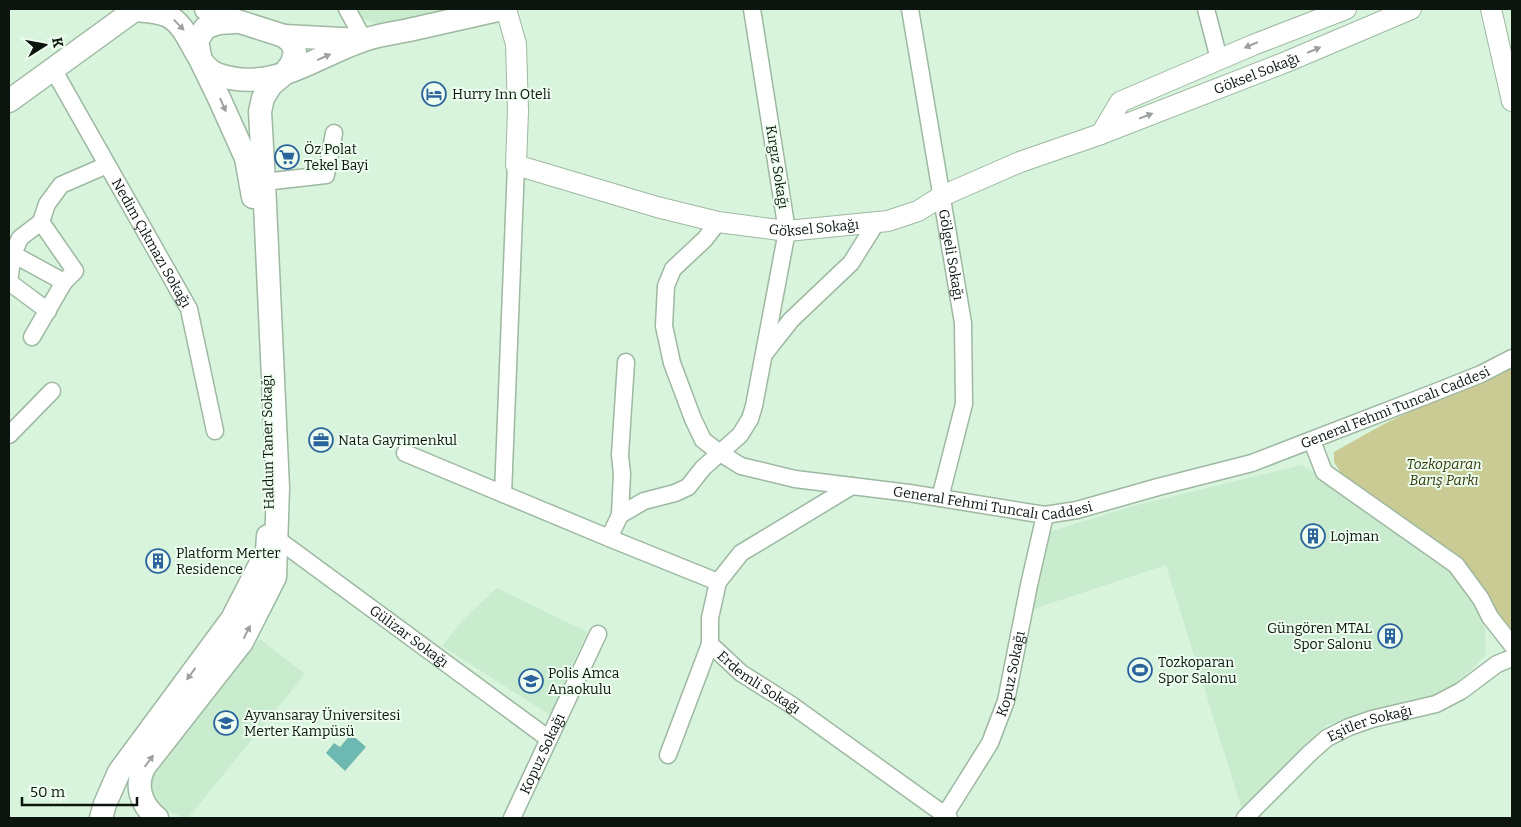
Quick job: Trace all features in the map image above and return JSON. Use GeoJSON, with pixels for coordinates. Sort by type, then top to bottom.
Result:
{"type":"FeatureCollection","features":[{"type":"Feature","properties":{"kind":"main road"},"geometry":{"type":"LineString","coordinates":[[9,101],[135,9]]}},
{"type":"Feature","properties":{"kind":"main road","name":"Haldun Taner Sokağı"},"geometry":{"type":"LineString","coordinates":[[101,818],[119,772],[232,619],[267,551],[272,535],[272,486],[259,228],[246,158],[219,98],[184,30],[168,16],[135,9]]}},
{"type":"Feature","properties":{"kind":"main road"},"geometry":{"type":"LineString","coordinates":[[206,9],[236,22],[284,36],[364,40]]}},
{"type":"Feature","properties":{"kind":"main road"},"geometry":{"type":"LineString","coordinates":[[157,818],[146,808],[143,801],[139,788],[140,773],[242,642],[275,577],[272,535],[278,488],[260,112],[263,98],[271,85],[284,75],[364,40],[502,9]]}},
{"type":"Feature","properties":{"kind":"main road"},"geometry":{"type":"LineString","coordinates":[[236,22],[218,23],[205,28],[197,41],[201,61],[217,75],[254,80],[284,75],[292,64],[295,52],[292,43],[284,36]]}},
{"type":"Feature","properties":{"kind":"street"},"geometry":{"type":"LineString","coordinates":[[346,9],[364,40]]}},
{"type":"Feature","properties":{"kind":"street"},"geometry":{"type":"LineString","coordinates":[[503,494],[518,111],[516,44],[506,9]]}},
{"type":"Feature","properties":{"kind":"street","name":"Kırgız Sokağı"},"geometry":{"type":"LineString","coordinates":[[609,538],[620,516],[644,500],[675,493],[688,487],[703,468],[740,435],[750,419],[754,406],[787,231],[752,9]]}},
{"type":"Feature","properties":{"kind":"street","name":"Gölgeli Sokağı"},"geometry":{"type":"LineString","coordinates":[[910,9],[963,324],[964,404],[940,498]]}},
{"type":"Feature","properties":{"kind":"street","name":"Göksel Sokağı"},"geometry":{"type":"LineString","coordinates":[[1206,9],[1219,59]]}},
{"type":"Feature","properties":{"kind":"street","name":"Göksel Sokağı"},"geometry":{"type":"LineString","coordinates":[[1101,134],[1120,102],[1253,44],[1346,9]]}},
{"type":"Feature","properties":{"kind":"street","name":"Göksel Sokağı"},"geometry":{"type":"LineString","coordinates":[[516,165],[657,207],[718,222],[787,231],[888,221],[918,211],[942,196],[1020,162],[1101,134],[1286,62],[1411,9]]}},
{"type":"Feature","properties":{"kind":"street"},"geometry":{"type":"LineString","coordinates":[[1491,9],[1512,101]]}},
{"type":"Feature","properties":{"kind":"street","name":"Nedim Çıkmazı Sokağı"},"geometry":{"type":"LineString","coordinates":[[53,69],[189,309],[215,431]]}},
{"type":"Feature","properties":{"kind":"street"},"geometry":{"type":"LineString","coordinates":[[264,182],[326,175],[334,133]]}},
{"type":"Feature","properties":{"kind":"street"},"geometry":{"type":"LineString","coordinates":[[48,311],[10,282],[11,253],[20,238],[41,222],[47,204],[61,186],[107,165]]}},
{"type":"Feature","properties":{"kind":"street"},"geometry":{"type":"LineString","coordinates":[[32,337],[64,282],[75,271],[41,222]]}},
{"type":"Feature","properties":{"kind":"street","name":"General Fehmi Tuncalı Caddesi"},"geometry":{"type":"LineString","coordinates":[[718,222],[705,239],[673,270],[666,286],[664,326],[672,363],[702,440],[741,466],[795,479],[940,498],[1046,515],[1077,510],[1158,487],[1252,464],[1481,374],[1512,358]]}},
{"type":"Feature","properties":{"kind":"street","name":"Kırgız Sokağı"},"geometry":{"type":"LineString","coordinates":[[764,355],[791,320],[851,263],[876,223]]}},
{"type":"Feature","properties":{"kind":"street"},"geometry":{"type":"LineString","coordinates":[[11,253],[64,282]]}},
{"type":"Feature","properties":{"kind":"street"},"geometry":{"type":"LineString","coordinates":[[620,516],[622,474],[620,455],[626,362]]}},
{"type":"Feature","properties":{"kind":"street"},"geometry":{"type":"LineString","coordinates":[[9,436],[52,391]]}},
{"type":"Feature","properties":{"kind":"street"},"geometry":{"type":"LineString","coordinates":[[1312,441],[1324,472],[1456,565],[1481,598],[1490,617],[1512,645]]}},
{"type":"Feature","properties":{"kind":"street"},"geometry":{"type":"LineString","coordinates":[[405,453],[718,582]]}},
{"type":"Feature","properties":{"kind":"street","name":"Erdemli Sokağı"},"geometry":{"type":"LineString","coordinates":[[852,486],[741,553],[718,582],[710,618],[710,644],[741,673],[790,704],[946,817]]}},
{"type":"Feature","properties":{"kind":"street","name":"Kopuz Sokağı"},"geometry":{"type":"LineString","coordinates":[[946,817],[990,743],[1006,700],[1029,585],[1046,515]]}},
{"type":"Feature","properties":{"kind":"street","name":"Gülizar Sokağı"},"geometry":{"type":"LineString","coordinates":[[272,535],[549,738]]}},
{"type":"Feature","properties":{"kind":"street","name":"Kopuz Sokağı"},"geometry":{"type":"LineString","coordinates":[[512,818],[598,634]]}},
{"type":"Feature","properties":{"kind":"street"},"geometry":{"type":"LineString","coordinates":[[668,756],[710,644]]}},
{"type":"Feature","properties":{"kind":"street","name":"Eşitler Sokağı"},"geometry":{"type":"LineString","coordinates":[[1245,818],[1327,738],[1349,727],[1372,719],[1436,704],[1461,691],[1497,664],[1512,658]]}},
{"type":"Feature","properties":{"kind":"shaded area"},"geometry":{"type":"Polygon","coordinates":[[[340,9],[471,9],[390,29],[340,9]]]}},
{"type":"Feature","properties":{"kind":"shaded area"},"geometry":{"type":"Polygon","coordinates":[[[1302,465],[1455,569],[1484,615],[1486,655],[1443,696],[1327,725],[1243,813],[1166,565],[1027,611],[1045,533],[1137,505],[1302,465]]]}},
{"type":"Feature","properties":{"kind":"shaded area","name":"Polis Amca Anaokulu"},"geometry":{"type":"Polygon","coordinates":[[[497,588],[587,632],[550,715],[442,646],[465,618],[497,588]]]}},
{"type":"Feature","properties":{"kind":"shaded area","name":"Ayvansaray Üniversitesi Merter Kampüsü"},"geometry":{"type":"Polygon","coordinates":[[[260,639],[305,674],[188,818],[158,806],[151,800],[145,773],[260,639]]]}},
{"type":"Feature","properties":{"kind":"green space","name":"Tozkoparan Barış Parkı"},"geometry":{"type":"Polygon","coordinates":[[[1512,363],[1512,637],[1467,573],[1345,479],[1334,462],[1334,452],[1384,424],[1512,363]]]}},
{"type":"Feature","properties":{"kind":"water"},"geometry":{"type":"Polygon","coordinates":[[[351,734],[366,747],[345,771],[326,753],[334,743],[340,747],[351,734]]]}},
{"type":"Feature","properties":{"kind":"place","name":"Hurry Inn Oteli"},"geometry":{"type":"Point","coordinates":[434,94]}},
{"type":"Feature","properties":{"kind":"place","name":"Öz Polat Tekel Bayi"},"geometry":{"type":"Point","coordinates":[287,157]}},
{"type":"Feature","properties":{"kind":"place","name":"Nata Gayrimenkul"},"geometry":{"type":"Point","coordinates":[321,440]}},
{"type":"Feature","properties":{"kind":"place","name":"Lojman"},"geometry":{"type":"Point","coordinates":[1313,536]}},
{"type":"Feature","properties":{"kind":"place","name":"Platform Merter Residence"},"geometry":{"type":"Point","coordinates":[158,561]}},
{"type":"Feature","properties":{"kind":"place","name":"Güngören MTAL Spor Salonu"},"geometry":{"type":"Point","coordinates":[1390,636]}},
{"type":"Feature","properties":{"kind":"place","name":"Tozkoparan Spor Salonu"},"geometry":{"type":"Point","coordinates":[1140,670]}},
{"type":"Feature","properties":{"kind":"place","name":"Polis Amca Anaokulu"},"geometry":{"type":"Point","coordinates":[531,681]}},
{"type":"Feature","properties":{"kind":"place","name":"Ayvansaray Üniversitesi Merter Kampüsü"},"geometry":{"type":"Point","coordinates":[226,723]}}]}
